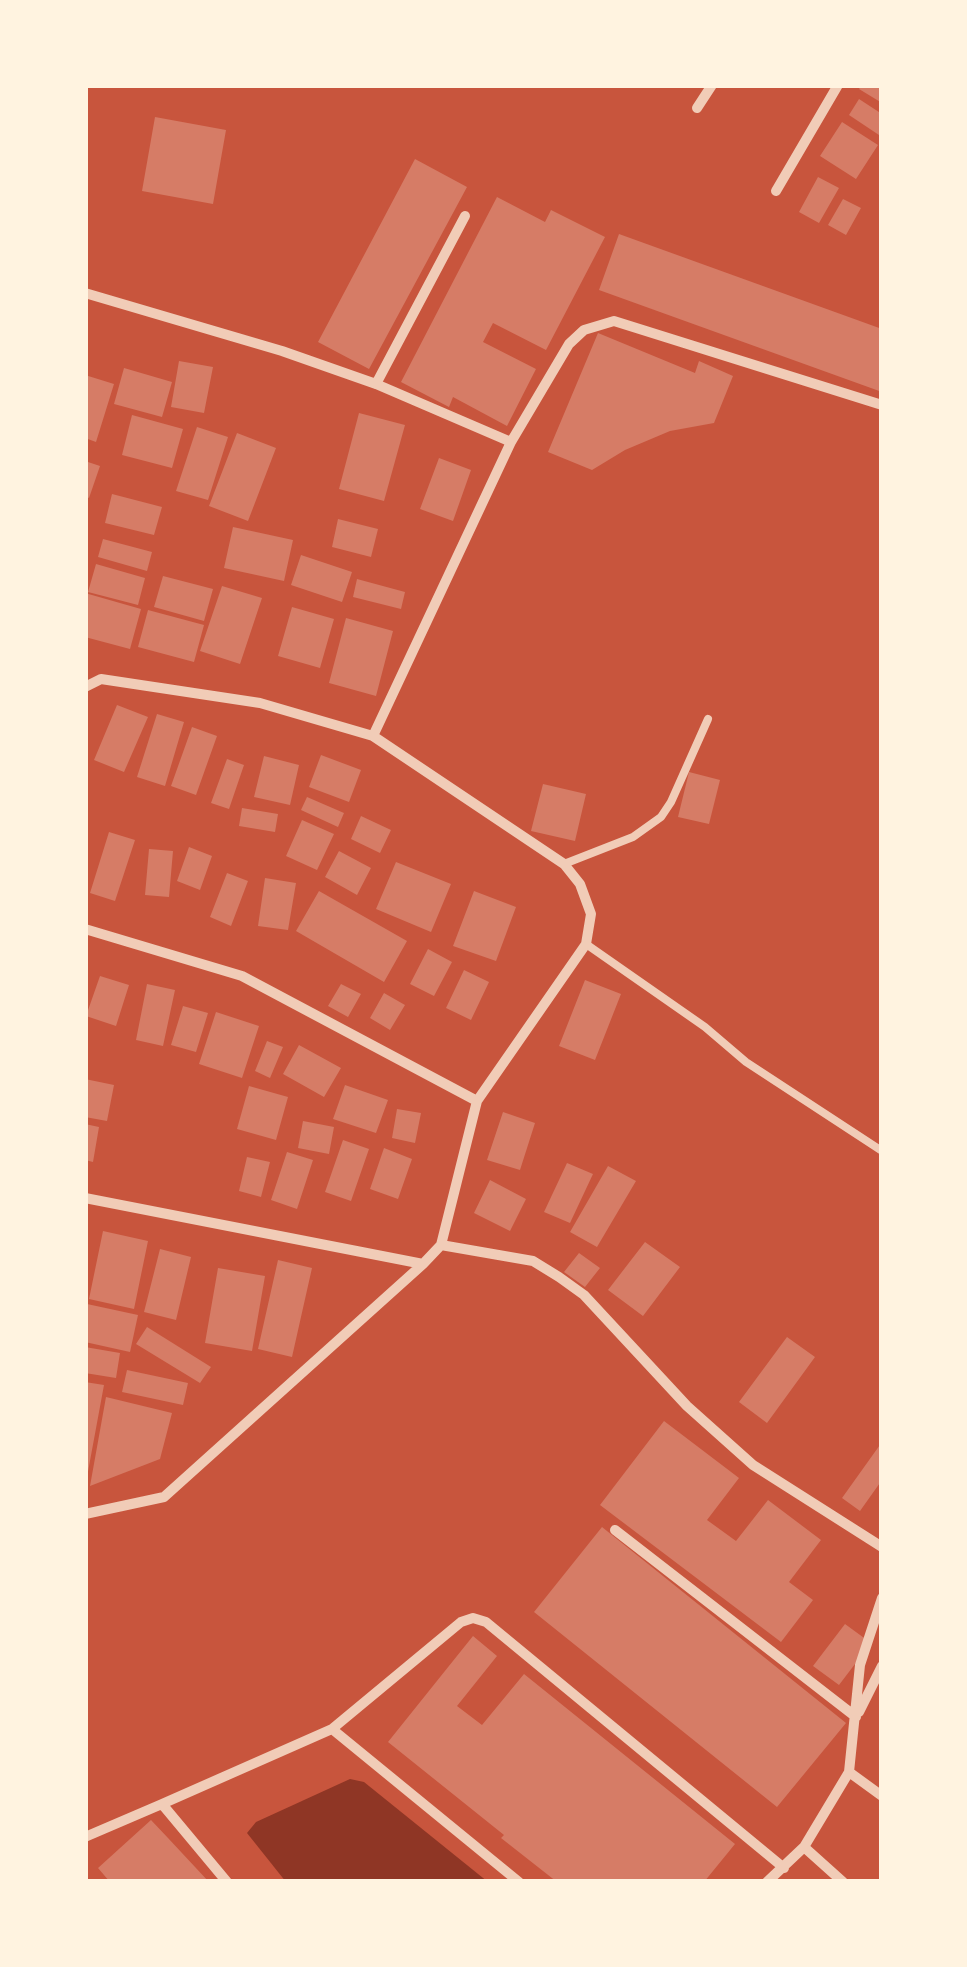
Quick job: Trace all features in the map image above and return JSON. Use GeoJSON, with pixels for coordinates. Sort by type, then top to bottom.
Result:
{"type":"FeatureCollection","features":[{"type":"Feature","properties":{"kind":"street"},"geometry":{"type":"LineString","coordinates":[[698,108],[712,85]]}},
{"type":"Feature","properties":{"kind":"street"},"geometry":{"type":"LineString","coordinates":[[776,190],[838,85]]}},
{"type":"Feature","properties":{"kind":"street"},"geometry":{"type":"LineString","coordinates":[[376,384],[465,216]]}},
{"type":"Feature","properties":{"kind":"street"},"geometry":{"type":"LineString","coordinates":[[85,294],[282,351],[376,384],[510,442]]}},
{"type":"Feature","properties":{"kind":"street"},"geometry":{"type":"LineString","coordinates":[[373,736],[510,442],[569,344],[584,330],[614,321],[882,405]]}},
{"type":"Feature","properties":{"kind":"street"},"geometry":{"type":"LineString","coordinates":[[85,687],[101,679],[260,704],[373,736],[564,864],[580,884],[592,914],[586,944],[478,1102],[440,1245],[424,1264],[164,1497],[85,1514]]}},
{"type":"Feature","properties":{"kind":"street"},"geometry":{"type":"LineString","coordinates":[[85,929],[242,976],[478,1102]]}},
{"type":"Feature","properties":{"kind":"street"},"geometry":{"type":"LineString","coordinates":[[85,1198],[424,1264]]}},
{"type":"Feature","properties":{"kind":"street"},"geometry":{"type":"LineString","coordinates":[[440,1245],[533,1261],[558,1277],[584,1296],[688,1406],[753,1465],[882,1546]]}},
{"type":"Feature","properties":{"kind":"street"},"geometry":{"type":"LineString","coordinates":[[615,1530],[856,1718]]}},
{"type":"Feature","properties":{"kind":"street"},"geometry":{"type":"LineString","coordinates":[[767,1882],[804,1847],[849,1772],[860,1665],[882,1598]]}},
{"type":"Feature","properties":{"kind":"street"},"geometry":{"type":"LineString","coordinates":[[85,1837],[332,1728],[460,1622],[473,1618],[486,1622],[784,1868]]}},
{"type":"Feature","properties":{"kind":"street"},"geometry":{"type":"LineString","coordinates":[[856,1718],[882,1666]]}},
{"type":"Feature","properties":{"kind":"street"},"geometry":{"type":"LineString","coordinates":[[332,1728],[519,1882]]}},
{"type":"Feature","properties":{"kind":"street"},"geometry":{"type":"LineString","coordinates":[[849,1772],[882,1796]]}},
{"type":"Feature","properties":{"kind":"street"},"geometry":{"type":"LineString","coordinates":[[162,1804],[227,1882]]}},
{"type":"Feature","properties":{"kind":"street"},"geometry":{"type":"LineString","coordinates":[[804,1847],[843,1882]]}},
{"type":"Feature","properties":{"kind":"lane"},"geometry":{"type":"LineString","coordinates":[[564,864],[633,837],[661,817],[708,720]]}},
{"type":"Feature","properties":{"kind":"lane"},"geometry":{"type":"LineString","coordinates":[[586,944],[705,1026],[746,1062],[882,1151]]}},
{"type":"Feature","properties":{"kind":"shaded area"},"geometry":{"type":"Polygon","coordinates":[[[350,1779],[364,1782],[488,1882],[286,1882],[247,1833],[256,1822],[350,1779]]]}},
{"type":"Feature","properties":{"kind":"building"},"geometry":{"type":"Polygon","coordinates":[[[862,85],[882,85],[882,103],[859,89],[862,85]]]}},
{"type":"Feature","properties":{"kind":"building"},"geometry":{"type":"Polygon","coordinates":[[[859,99],[882,114],[882,137],[849,115],[859,99]]]}},
{"type":"Feature","properties":{"kind":"building"},"geometry":{"type":"Polygon","coordinates":[[[155,117],[226,130],[213,204],[142,191],[155,117]]]}},
{"type":"Feature","properties":{"kind":"building"},"geometry":{"type":"Polygon","coordinates":[[[842,122],[878,145],[856,179],[820,156],[842,122]]]}},
{"type":"Feature","properties":{"kind":"building"},"geometry":{"type":"Polygon","coordinates":[[[415,159],[467,187],[369,369],[318,342],[415,159]]]}},
{"type":"Feature","properties":{"kind":"building"},"geometry":{"type":"Polygon","coordinates":[[[818,177],[839,188],[819,223],[799,212],[818,177]]]}},
{"type":"Feature","properties":{"kind":"building"},"geometry":{"type":"Polygon","coordinates":[[[497,197],[545,222],[551,210],[605,237],[546,350],[493,323],[483,342],[536,369],[507,426],[453,397],[449,407],[401,382],[497,197]]]}},
{"type":"Feature","properties":{"kind":"building"},"geometry":{"type":"Polygon","coordinates":[[[843,199],[861,208],[846,235],[828,225],[843,199]]]}},
{"type":"Feature","properties":{"kind":"building"},"geometry":{"type":"Polygon","coordinates":[[[619,234],[882,329],[882,392],[599,290],[619,234]]]}},
{"type":"Feature","properties":{"kind":"building"},"geometry":{"type":"Polygon","coordinates":[[[598,333],[695,373],[699,361],[733,376],[714,423],[670,431],[625,450],[592,470],[548,452],[598,333]]]}},
{"type":"Feature","properties":{"kind":"building"},"geometry":{"type":"Polygon","coordinates":[[[179,361],[213,367],[204,413],[171,407],[179,361]]]}},
{"type":"Feature","properties":{"kind":"building"},"geometry":{"type":"Polygon","coordinates":[[[124,368],[172,382],[162,417],[114,404],[124,368]]]}},
{"type":"Feature","properties":{"kind":"building"},"geometry":{"type":"Polygon","coordinates":[[[85,375],[114,384],[96,442],[85,438],[85,375]]]}},
{"type":"Feature","properties":{"kind":"building"},"geometry":{"type":"Polygon","coordinates":[[[359,413],[405,425],[384,501],[339,489],[359,413]]]}},
{"type":"Feature","properties":{"kind":"building"},"geometry":{"type":"Polygon","coordinates":[[[132,415],[183,429],[172,468],[122,455],[132,415]]]}},
{"type":"Feature","properties":{"kind":"building"},"geometry":{"type":"Polygon","coordinates":[[[197,427],[228,437],[208,500],[176,491],[197,427]]]}},
{"type":"Feature","properties":{"kind":"building"},"geometry":{"type":"Polygon","coordinates":[[[237,433],[276,448],[248,521],[209,506],[237,433]]]}},
{"type":"Feature","properties":{"kind":"building"},"geometry":{"type":"Polygon","coordinates":[[[439,458],[471,470],[453,521],[420,509],[439,458]]]}},
{"type":"Feature","properties":{"kind":"building"},"geometry":{"type":"Polygon","coordinates":[[[85,461],[100,466],[89,498],[85,496],[85,461]]]}},
{"type":"Feature","properties":{"kind":"building"},"geometry":{"type":"Polygon","coordinates":[[[112,494],[162,507],[154,535],[105,523],[112,494]]]}},
{"type":"Feature","properties":{"kind":"building"},"geometry":{"type":"Polygon","coordinates":[[[338,519],[378,529],[371,557],[332,547],[338,519]]]}},
{"type":"Feature","properties":{"kind":"building"},"geometry":{"type":"Polygon","coordinates":[[[233,527],[293,540],[284,581],[224,568],[233,527]]]}},
{"type":"Feature","properties":{"kind":"building"},"geometry":{"type":"Polygon","coordinates":[[[103,539],[152,552],[147,571],[98,557],[103,539]]]}},
{"type":"Feature","properties":{"kind":"building"},"geometry":{"type":"Polygon","coordinates":[[[301,555],[352,572],[342,602],[291,585],[301,555]]]}},
{"type":"Feature","properties":{"kind":"building"},"geometry":{"type":"Polygon","coordinates":[[[96,564],[145,578],[138,605],[88,592],[96,564]]]}},
{"type":"Feature","properties":{"kind":"building"},"geometry":{"type":"Polygon","coordinates":[[[163,576],[213,589],[204,621],[154,607],[163,576]]]}},
{"type":"Feature","properties":{"kind":"building"},"geometry":{"type":"Polygon","coordinates":[[[357,579],[405,592],[401,609],[353,597],[357,579]]]}},
{"type":"Feature","properties":{"kind":"building"},"geometry":{"type":"Polygon","coordinates":[[[222,586],[262,598],[240,664],[200,651],[222,586]]]}},
{"type":"Feature","properties":{"kind":"building"},"geometry":{"type":"Polygon","coordinates":[[[85,593],[141,609],[130,649],[85,637],[85,593]]]}},
{"type":"Feature","properties":{"kind":"building"},"geometry":{"type":"Polygon","coordinates":[[[292,607],[334,619],[320,668],[278,656],[292,607]]]}},
{"type":"Feature","properties":{"kind":"building"},"geometry":{"type":"Polygon","coordinates":[[[148,610],[204,625],[194,662],[138,647],[148,610]]]}},
{"type":"Feature","properties":{"kind":"building"},"geometry":{"type":"Polygon","coordinates":[[[346,618],[393,631],[376,696],[329,683],[346,618]]]}},
{"type":"Feature","properties":{"kind":"building"},"geometry":{"type":"Polygon","coordinates":[[[117,705],[148,717],[124,772],[94,760],[117,705]]]}},
{"type":"Feature","properties":{"kind":"building"},"geometry":{"type":"Polygon","coordinates":[[[157,714],[184,722],[165,786],[137,777],[157,714]]]}},
{"type":"Feature","properties":{"kind":"building"},"geometry":{"type":"Polygon","coordinates":[[[192,727],[217,736],[196,795],[171,786],[192,727]]]}},
{"type":"Feature","properties":{"kind":"building"},"geometry":{"type":"Polygon","coordinates":[[[321,755],[361,770],[349,802],[309,787],[321,755]]]}},
{"type":"Feature","properties":{"kind":"building"},"geometry":{"type":"Polygon","coordinates":[[[264,756],[299,765],[290,805],[254,797],[264,756]]]}},
{"type":"Feature","properties":{"kind":"building"},"geometry":{"type":"Polygon","coordinates":[[[227,759],[244,765],[229,809],[211,803],[227,759]]]}},
{"type":"Feature","properties":{"kind":"building"},"geometry":{"type":"Polygon","coordinates":[[[689,772],[720,780],[709,824],[678,817],[689,772]]]}},
{"type":"Feature","properties":{"kind":"building"},"geometry":{"type":"Polygon","coordinates":[[[543,784],[586,794],[575,841],[531,831],[543,784]]]}},
{"type":"Feature","properties":{"kind":"building"},"geometry":{"type":"Polygon","coordinates":[[[307,797],[344,813],[338,827],[301,810],[307,797]]]}},
{"type":"Feature","properties":{"kind":"building"},"geometry":{"type":"Polygon","coordinates":[[[242,808],[278,814],[275,832],[239,826],[242,808]]]}},
{"type":"Feature","properties":{"kind":"building"},"geometry":{"type":"Polygon","coordinates":[[[361,816],[391,830],[380,853],[351,839],[361,816]]]}},
{"type":"Feature","properties":{"kind":"building"},"geometry":{"type":"Polygon","coordinates":[[[302,820],[334,834],[317,870],[286,856],[302,820]]]}},
{"type":"Feature","properties":{"kind":"building"},"geometry":{"type":"Polygon","coordinates":[[[109,832],[135,840],[115,901],[90,893],[109,832]]]}},
{"type":"Feature","properties":{"kind":"building"},"geometry":{"type":"Polygon","coordinates":[[[189,847],[212,856],[200,890],[177,881],[189,847]]]}},
{"type":"Feature","properties":{"kind":"building"},"geometry":{"type":"Polygon","coordinates":[[[149,849],[173,851],[169,897],[145,895],[149,849]]]}},
{"type":"Feature","properties":{"kind":"building"},"geometry":{"type":"Polygon","coordinates":[[[339,851],[371,868],[357,895],[325,877],[339,851]]]}},
{"type":"Feature","properties":{"kind":"building"},"geometry":{"type":"Polygon","coordinates":[[[396,862],[451,884],[431,932],[376,909],[396,862]]]}},
{"type":"Feature","properties":{"kind":"building"},"geometry":{"type":"Polygon","coordinates":[[[227,873],[248,881],[231,926],[210,917],[227,873]]]}},
{"type":"Feature","properties":{"kind":"building"},"geometry":{"type":"Polygon","coordinates":[[[265,878],[296,883],[288,930],[258,926],[265,878]]]}},
{"type":"Feature","properties":{"kind":"building"},"geometry":{"type":"Polygon","coordinates":[[[319,891],[407,941],[384,982],[296,931],[319,891]]]}},
{"type":"Feature","properties":{"kind":"building"},"geometry":{"type":"Polygon","coordinates":[[[474,891],[516,907],[496,961],[453,946],[474,891]]]}},
{"type":"Feature","properties":{"kind":"building"},"geometry":{"type":"Polygon","coordinates":[[[428,949],[452,962],[434,996],[410,984],[428,949]]]}},
{"type":"Feature","properties":{"kind":"building"},"geometry":{"type":"Polygon","coordinates":[[[464,970],[489,982],[471,1020],[446,1008],[464,970]]]}},
{"type":"Feature","properties":{"kind":"building"},"geometry":{"type":"Polygon","coordinates":[[[100,976],[129,985],[116,1026],[86,1016],[100,976]]]}},
{"type":"Feature","properties":{"kind":"building"},"geometry":{"type":"Polygon","coordinates":[[[585,980],[621,994],[595,1060],[559,1046],[585,980]]]}},
{"type":"Feature","properties":{"kind":"building"},"geometry":{"type":"Polygon","coordinates":[[[147,984],[175,990],[163,1046],[136,1040],[147,984]]]}},
{"type":"Feature","properties":{"kind":"building"},"geometry":{"type":"Polygon","coordinates":[[[341,984],[361,994],[348,1017],[328,1006],[341,984]]]}},
{"type":"Feature","properties":{"kind":"building"},"geometry":{"type":"Polygon","coordinates":[[[384,993],[405,1005],[390,1030],[370,1018],[384,993]]]}},
{"type":"Feature","properties":{"kind":"building"},"geometry":{"type":"Polygon","coordinates":[[[183,1006],[208,1013],[196,1052],[171,1045],[183,1006]]]}},
{"type":"Feature","properties":{"kind":"building"},"geometry":{"type":"Polygon","coordinates":[[[216,1012],[259,1026],[242,1078],[199,1064],[216,1012]]]}},
{"type":"Feature","properties":{"kind":"building"},"geometry":{"type":"Polygon","coordinates":[[[267,1041],[283,1047],[270,1078],[255,1071],[267,1041]]]}},
{"type":"Feature","properties":{"kind":"building"},"geometry":{"type":"Polygon","coordinates":[[[299,1045],[341,1068],[324,1097],[283,1074],[299,1045]]]}},
{"type":"Feature","properties":{"kind":"building"},"geometry":{"type":"Polygon","coordinates":[[[85,1079],[114,1085],[107,1121],[85,1117],[85,1079]]]}},
{"type":"Feature","properties":{"kind":"building"},"geometry":{"type":"Polygon","coordinates":[[[345,1085],[388,1100],[376,1133],[333,1119],[345,1085]]]}},
{"type":"Feature","properties":{"kind":"building"},"geometry":{"type":"Polygon","coordinates":[[[249,1086],[288,1097],[276,1140],[237,1129],[249,1086]]]}},
{"type":"Feature","properties":{"kind":"building"},"geometry":{"type":"Polygon","coordinates":[[[397,1109],[421,1113],[415,1143],[392,1138],[397,1109]]]}},
{"type":"Feature","properties":{"kind":"building"},"geometry":{"type":"Polygon","coordinates":[[[503,1112],[535,1123],[520,1170],[487,1160],[503,1112]]]}},
{"type":"Feature","properties":{"kind":"building"},"geometry":{"type":"Polygon","coordinates":[[[303,1121],[334,1127],[329,1154],[298,1148],[303,1121]]]}},
{"type":"Feature","properties":{"kind":"building"},"geometry":{"type":"Polygon","coordinates":[[[85,1124],[99,1127],[93,1162],[85,1160],[85,1124]]]}},
{"type":"Feature","properties":{"kind":"building"},"geometry":{"type":"Polygon","coordinates":[[[343,1140],[369,1149],[351,1201],[325,1192],[343,1140]]]}},
{"type":"Feature","properties":{"kind":"building"},"geometry":{"type":"Polygon","coordinates":[[[384,1148],[412,1159],[398,1199],[370,1189],[384,1148]]]}},
{"type":"Feature","properties":{"kind":"building"},"geometry":{"type":"Polygon","coordinates":[[[287,1152],[313,1160],[297,1209],[271,1200],[287,1152]]]}},
{"type":"Feature","properties":{"kind":"building"},"geometry":{"type":"Polygon","coordinates":[[[247,1157],[270,1162],[261,1197],[239,1191],[247,1157]]]}},
{"type":"Feature","properties":{"kind":"building"},"geometry":{"type":"Polygon","coordinates":[[[567,1163],[593,1174],[570,1223],[544,1212],[567,1163]]]}},
{"type":"Feature","properties":{"kind":"building"},"geometry":{"type":"Polygon","coordinates":[[[608,1166],[636,1181],[597,1247],[570,1232],[608,1166]]]}},
{"type":"Feature","properties":{"kind":"building"},"geometry":{"type":"Polygon","coordinates":[[[490,1180],[526,1199],[510,1231],[474,1213],[490,1180]]]}},
{"type":"Feature","properties":{"kind":"building"},"geometry":{"type":"Polygon","coordinates":[[[103,1231],[148,1241],[134,1309],[89,1299],[103,1231]]]}},
{"type":"Feature","properties":{"kind":"building"},"geometry":{"type":"Polygon","coordinates":[[[645,1242],[680,1267],[643,1316],[608,1290],[645,1242]]]}},
{"type":"Feature","properties":{"kind":"building"},"geometry":{"type":"Polygon","coordinates":[[[160,1249],[191,1257],[176,1320],[144,1312],[160,1249]]]}},
{"type":"Feature","properties":{"kind":"building"},"geometry":{"type":"Polygon","coordinates":[[[579,1253],[600,1268],[585,1287],[564,1272],[579,1253]]]}},
{"type":"Feature","properties":{"kind":"building"},"geometry":{"type":"Polygon","coordinates":[[[278,1260],[312,1268],[292,1357],[258,1349],[278,1260]]]}},
{"type":"Feature","properties":{"kind":"building"},"geometry":{"type":"Polygon","coordinates":[[[218,1268],[265,1276],[252,1351],[205,1343],[218,1268]]]}},
{"type":"Feature","properties":{"kind":"building"},"geometry":{"type":"Polygon","coordinates":[[[87,1304],[138,1315],[130,1352],[85,1342],[87,1304]]]}},
{"type":"Feature","properties":{"kind":"building"},"geometry":{"type":"Polygon","coordinates":[[[147,1327],[211,1367],[200,1383],[136,1344],[147,1327]]]}},
{"type":"Feature","properties":{"kind":"building"},"geometry":{"type":"Polygon","coordinates":[[[787,1337],[815,1357],[767,1423],[739,1402],[787,1337]]]}},
{"type":"Feature","properties":{"kind":"building"},"geometry":{"type":"Polygon","coordinates":[[[85,1347],[120,1353],[116,1378],[85,1373],[85,1347]]]}},
{"type":"Feature","properties":{"kind":"building"},"geometry":{"type":"Polygon","coordinates":[[[127,1370],[188,1383],[183,1405],[122,1392],[127,1370]]]}},
{"type":"Feature","properties":{"kind":"building"},"geometry":{"type":"Polygon","coordinates":[[[85,1382],[104,1385],[87,1477],[85,1476],[85,1382]]]}},
{"type":"Feature","properties":{"kind":"building"},"geometry":{"type":"Polygon","coordinates":[[[106,1397],[172,1413],[160,1459],[90,1486],[106,1397]]]}},
{"type":"Feature","properties":{"kind":"building"},"geometry":{"type":"Polygon","coordinates":[[[664,1421],[739,1478],[707,1520],[736,1541],[768,1500],[821,1540],[789,1582],[813,1600],[781,1642],[600,1505],[664,1421]]]}},
{"type":"Feature","properties":{"kind":"building"},"geometry":{"type":"Polygon","coordinates":[[[882,1442],[882,1480],[860,1511],[842,1498],[882,1442]]]}},
{"type":"Feature","properties":{"kind":"building"},"geometry":{"type":"Polygon","coordinates":[[[602,1527],[846,1723],[777,1807],[534,1612],[602,1527]]]}},
{"type":"Feature","properties":{"kind":"building"},"geometry":{"type":"Polygon","coordinates":[[[845,1624],[871,1643],[839,1685],[813,1666],[845,1624]]]}},
{"type":"Feature","properties":{"kind":"building"},"geometry":{"type":"Polygon","coordinates":[[[473,1636],[497,1656],[457,1706],[482,1725],[524,1674],[735,1844],[704,1882],[557,1882],[388,1742],[473,1636]]]}},
{"type":"Feature","properties":{"kind":"building"},"geometry":{"type":"Polygon","coordinates":[[[151,1820],[209,1882],[110,1882],[98,1868],[151,1820]]]}}]}
